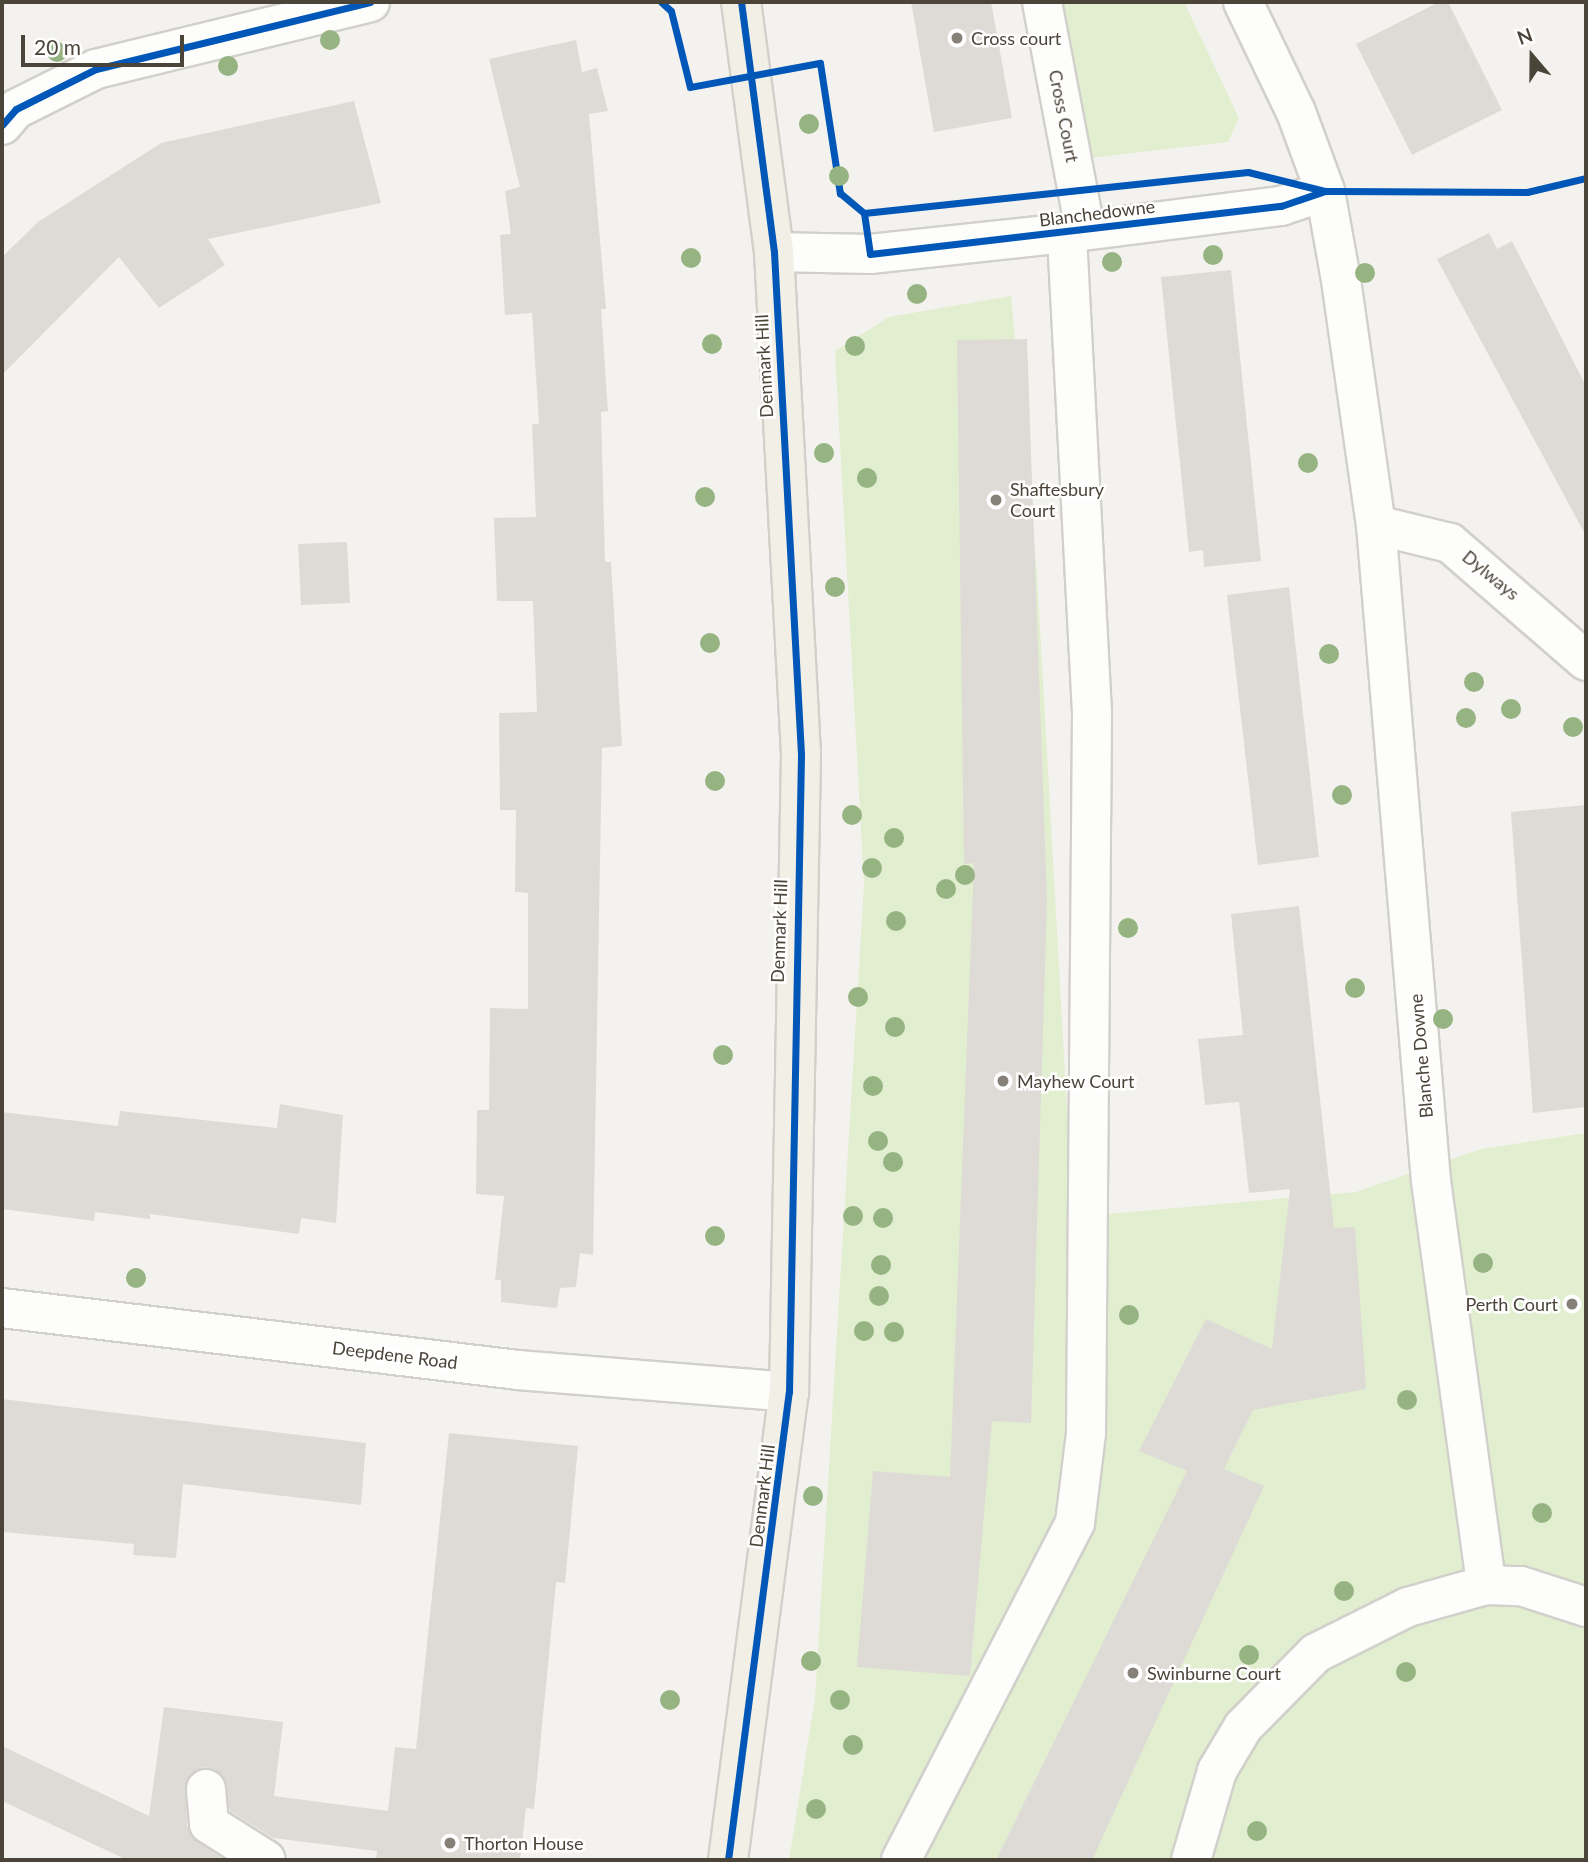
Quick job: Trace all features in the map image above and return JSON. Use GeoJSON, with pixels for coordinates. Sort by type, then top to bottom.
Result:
{"type":"FeatureCollection","features":[{"type":"Feature","properties":{"kind":"main road","name":"Denmark Hill"},"geometry":{"type":"LineString","coordinates":[[728,1860],[789,1392],[801,754],[774,252],[741,2]]}},
{"type":"Feature","properties":{"kind":"street"},"geometry":{"type":"LineString","coordinates":[[2,125],[16,109],[96,69],[370,2]]}},
{"type":"Feature","properties":{"kind":"street","name":"Cross Court"},"geometry":{"type":"LineString","coordinates":[[901,1860],[1075,1523],[1086,1433],[1092,713],[1076,232],[1041,2]]}},
{"type":"Feature","properties":{"kind":"street"},"geometry":{"type":"LineString","coordinates":[[1243,2],[1296,112],[1325,191],[1376,525]]}},
{"type":"Feature","properties":{"kind":"street","name":"Blanchedowne"},"geometry":{"type":"LineString","coordinates":[[774,252],[870,254],[1076,232],[1281,206],[1325,191]]}},
{"type":"Feature","properties":{"kind":"street","name":"Dylways"},"geometry":{"type":"LineString","coordinates":[[1376,525],[1450,543],[1586,661]]}},
{"type":"Feature","properties":{"kind":"street","name":"Blanche Downe"},"geometry":{"type":"LineString","coordinates":[[1376,525],[1431,1181],[1486,1585]]}},
{"type":"Feature","properties":{"kind":"street","name":"Deepdene Road"},"geometry":{"type":"LineString","coordinates":[[2,1308],[518,1370],[789,1392]]}},
{"type":"Feature","properties":{"kind":"street"},"geometry":{"type":"LineString","coordinates":[[1191,1860],[1217,1771],[1276,1687],[1360,1626],[1486,1585],[1521,1586],[1586,1607]]}},
{"type":"Feature","properties":{"kind":"street"},"geometry":{"type":"LineString","coordinates":[[206,1789],[209,1824],[266,1860]]}},
{"type":"Feature","properties":{"kind":"green space"},"geometry":{"type":"Polygon","coordinates":[[[1061,2],[1184,2],[1239,118],[1228,142],[1090,158],[1061,2]]]}},
{"type":"Feature","properties":{"kind":"green space"},"geometry":{"type":"Polygon","coordinates":[[[1011,296],[1037,574],[1071,1182],[1107,1214],[1356,1192],[1481,1149],[1586,1133],[1586,1860],[789,1860],[815,1699],[864,885],[835,351],[889,317],[1011,296]]]}},
{"type":"Feature","properties":{"kind":"building","name":"Cross court"},"geometry":{"type":"Polygon","coordinates":[[[911,2],[991,2],[1012,118],[934,132],[911,2]]]}},
{"type":"Feature","properties":{"kind":"building"},"geometry":{"type":"Polygon","coordinates":[[[1439,2],[1448,2],[1502,110],[1412,155],[1356,44],[1439,2]]]}},
{"type":"Feature","properties":{"kind":"building"},"geometry":{"type":"Polygon","coordinates":[[[576,40],[582,72],[597,68],[608,111],[589,114],[606,309],[601,309],[608,411],[601,412],[605,562],[611,562],[622,746],[602,748],[593,1255],[580,1253],[576,1287],[560,1288],[557,1308],[501,1302],[501,1280],[495,1280],[504,1196],[476,1194],[477,1110],[489,1110],[490,1008],[528,1009],[528,893],[515,892],[516,810],[500,810],[499,713],[537,712],[533,601],[497,601],[494,518],[536,517],[532,424],[539,424],[532,313],[505,315],[500,235],[511,234],[505,191],[520,187],[489,59],[576,40]]]}},
{"type":"Feature","properties":{"kind":"building"},"geometry":{"type":"Polygon","coordinates":[[[354,101],[381,203],[208,239],[225,265],[159,308],[119,257],[2,375],[2,257],[38,222],[161,143],[354,101]]]}},
{"type":"Feature","properties":{"kind":"building"},"geometry":{"type":"Polygon","coordinates":[[[1489,233],[1497,249],[1512,241],[1586,386],[1586,536],[1437,259],[1489,233]]]}},
{"type":"Feature","properties":{"kind":"building"},"geometry":{"type":"Polygon","coordinates":[[[1231,270],[1261,561],[1204,567],[1203,550],[1189,552],[1161,277],[1231,270]]]}},
{"type":"Feature","properties":{"kind":"building"},"geometry":{"type":"Polygon","coordinates":[[[1027,339],[1047,899],[1031,1423],[992,1421],[970,1676],[857,1667],[873,1471],[950,1477],[974,863],[964,864],[957,340],[1027,339]]]}},
{"type":"Feature","properties":{"kind":"building"},"geometry":{"type":"Polygon","coordinates":[[[347,542],[350,603],[301,605],[298,544],[347,542]]]}},
{"type":"Feature","properties":{"kind":"building"},"geometry":{"type":"Polygon","coordinates":[[[1289,587],[1319,857],[1258,865],[1227,595],[1289,587]]]}},
{"type":"Feature","properties":{"kind":"building"},"geometry":{"type":"Polygon","coordinates":[[[1586,805],[1586,1107],[1533,1113],[1511,812],[1586,805]]]}},
{"type":"Feature","properties":{"kind":"building","name":"Swinburne Court"},"geometry":{"type":"Polygon","coordinates":[[[1299,906],[1334,1228],[1355,1227],[1366,1389],[1253,1410],[1224,1469],[1264,1486],[1092,1860],[996,1860],[1187,1471],[1139,1451],[1206,1319],[1272,1349],[1290,1189],[1249,1193],[1239,1102],[1205,1105],[1198,1039],[1243,1035],[1231,914],[1299,906]]]}},
{"type":"Feature","properties":{"kind":"building"},"geometry":{"type":"Polygon","coordinates":[[[280,1104],[343,1115],[336,1223],[301,1218],[299,1234],[150,1214],[150,1219],[95,1212],[94,1221],[2,1209],[2,1112],[118,1126],[120,1111],[277,1128],[280,1104]]]}},
{"type":"Feature","properties":{"kind":"building"},"geometry":{"type":"Polygon","coordinates":[[[2,1399],[366,1443],[361,1505],[183,1484],[176,1558],[133,1555],[134,1544],[2,1532],[2,1399]]]}},
{"type":"Feature","properties":{"kind":"building"},"geometry":{"type":"Polygon","coordinates":[[[449,1433],[578,1446],[565,1583],[556,1582],[534,1809],[526,1808],[520,1860],[376,1860],[377,1851],[273,1838],[230,1811],[224,1777],[205,1767],[186,1780],[187,1826],[197,1842],[225,1860],[127,1860],[2,1801],[2,1746],[149,1816],[164,1707],[283,1722],[274,1796],[388,1811],[395,1747],[416,1749],[449,1433]]]}},
{"type":"Feature","properties":{"kind":"cycle path"},"geometry":{"type":"LineString","coordinates":[[2,125],[16,109],[96,69],[370,2]]}},
{"type":"Feature","properties":{"kind":"cycle path"},"geometry":{"type":"LineString","coordinates":[[661,2],[671,11],[690,87],[820,63],[840,193],[864,213],[1248,172],[1325,191],[1527,192],[1586,178]]}},
{"type":"Feature","properties":{"kind":"cycle path"},"geometry":{"type":"LineString","coordinates":[[728,1860],[789,1392],[801,754],[774,252],[741,2]]}},
{"type":"Feature","properties":{"kind":"cycle path"},"geometry":{"type":"LineString","coordinates":[[864,213],[870,254],[1281,206],[1325,191]]}},
{"type":"Feature","properties":{"kind":"place","name":"Cross court"},"geometry":{"type":"Point","coordinates":[957,38]}},
{"type":"Feature","properties":{"kind":"place","name":"Shaftesbury Court"},"geometry":{"type":"Point","coordinates":[996,500]}},
{"type":"Feature","properties":{"kind":"place","name":"Mayhew Court"},"geometry":{"type":"Point","coordinates":[1003,1081]}},
{"type":"Feature","properties":{"kind":"place","name":"Perth Court"},"geometry":{"type":"Point","coordinates":[1572,1304]}},
{"type":"Feature","properties":{"kind":"place","name":"Swinburne Court"},"geometry":{"type":"Point","coordinates":[1133,1673]}},
{"type":"Feature","properties":{"kind":"place","name":"Thorton House"},"geometry":{"type":"Point","coordinates":[450,1843]}}]}
